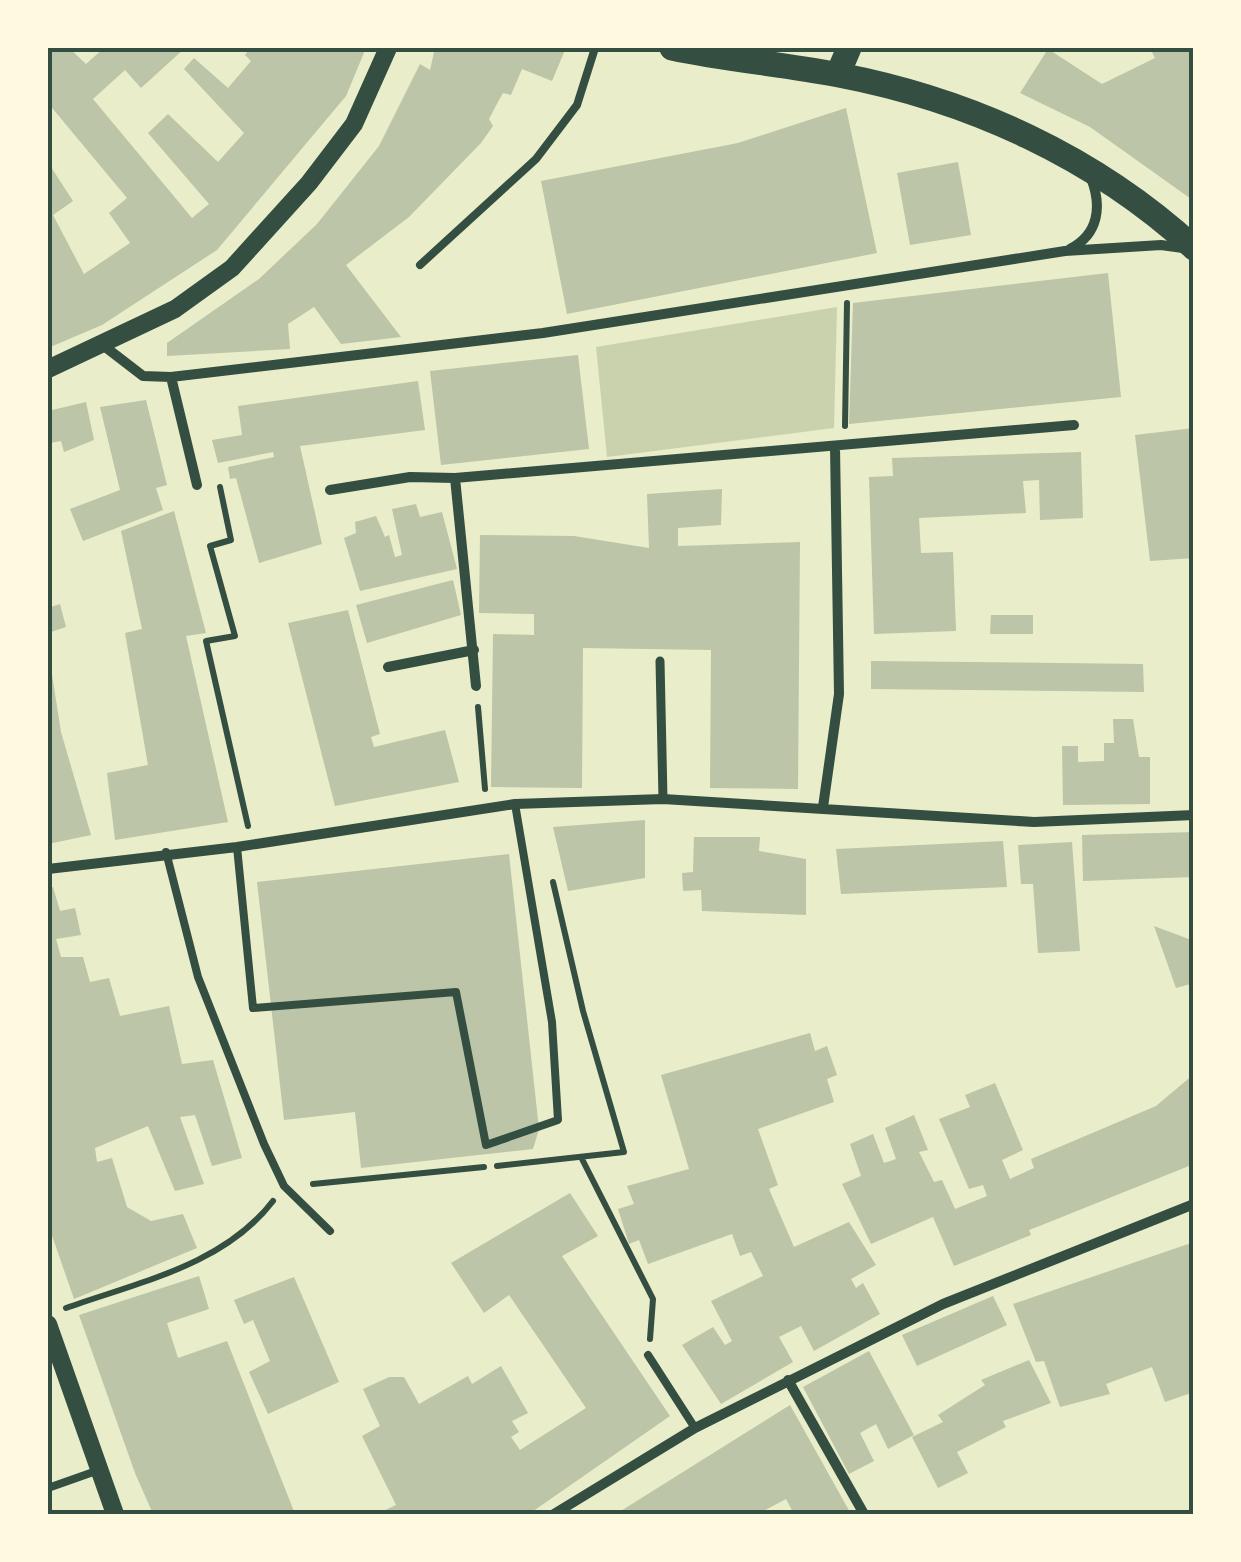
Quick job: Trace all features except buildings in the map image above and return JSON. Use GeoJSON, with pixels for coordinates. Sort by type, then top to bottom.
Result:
{"type":"FeatureCollection","features":[{"type":"Feature","properties":{"kind":"main road"},"geometry":{"type":"LineString","coordinates":[[672,48],[838,74],[966,109],[1084,166],[1194,250]]}},
{"type":"Feature","properties":{"kind":"main road"},"geometry":{"type":"LineString","coordinates":[[838,74],[848,48]]}},
{"type":"Feature","properties":{"kind":"street"},"geometry":{"type":"LineString","coordinates":[[48,370],[104,346],[213,285],[262,239],[354,124],[388,48]]}},
{"type":"Feature","properties":{"kind":"street"},"geometry":{"type":"LineString","coordinates":[[1065,251],[1084,240],[1096,219],[1094,186],[1084,166]]}},
{"type":"Feature","properties":{"kind":"street"},"geometry":{"type":"LineString","coordinates":[[104,346],[142,376],[171,378],[543,333],[847,282],[1065,251],[1161,245],[1194,250]]}},
{"type":"Feature","properties":{"kind":"street"},"geometry":{"type":"LineString","coordinates":[[171,378],[197,484]]}},
{"type":"Feature","properties":{"kind":"street"},"geometry":{"type":"LineString","coordinates":[[330,490],[410,478],[456,478],[1074,425]]}},
{"type":"Feature","properties":{"kind":"street"},"geometry":{"type":"LineString","coordinates":[[822,807],[838,694],[835,446]]}},
{"type":"Feature","properties":{"kind":"street"},"geometry":{"type":"LineString","coordinates":[[456,478],[476,686]]}},
{"type":"Feature","properties":{"kind":"street"},"geometry":{"type":"LineString","coordinates":[[388,668],[474,650]]}},
{"type":"Feature","properties":{"kind":"street"},"geometry":{"type":"LineString","coordinates":[[660,661],[664,799]]}},
{"type":"Feature","properties":{"kind":"street"},"geometry":{"type":"LineString","coordinates":[[48,869],[166,852],[237,847],[515,804],[664,799],[1034,822],[1194,815]]}},
{"type":"Feature","properties":{"kind":"street"},"geometry":{"type":"LineString","coordinates":[[554,1514],[696,1428],[943,1304],[1194,1204]]}},
{"type":"Feature","properties":{"kind":"street"},"geometry":{"type":"LineString","coordinates":[[48,1324],[114,1514]]}},
{"type":"Feature","properties":{"kind":"street"},"geometry":{"type":"LineString","coordinates":[[788,1380],[864,1514]]}},
{"type":"Feature","properties":{"kind":"lane"},"geometry":{"type":"LineString","coordinates":[[420,265],[536,160],[577,105],[595,48]]}},
{"type":"Feature","properties":{"kind":"lane"},"geometry":{"type":"LineString","coordinates":[[237,847],[253,1008],[456,992],[486,1145],[558,1120],[552,1022],[515,804]]}},
{"type":"Feature","properties":{"kind":"lane"},"geometry":{"type":"LineString","coordinates":[[166,852],[198,976],[264,1144],[284,1186],[330,1231]]}},
{"type":"Feature","properties":{"kind":"lane"},"geometry":{"type":"LineString","coordinates":[[648,1355],[696,1428]]}},
{"type":"Feature","properties":{"kind":"lane"},"geometry":{"type":"LineString","coordinates":[[48,1488],[99,1470]]}},
{"type":"Feature","properties":{"kind":"path"},"geometry":{"type":"LineString","coordinates":[[835,446],[845,427],[847,282]]}},
{"type":"Feature","properties":{"kind":"path"},"geometry":{"type":"LineString","coordinates":[[197,484],[218,478],[231,540],[210,546],[235,636],[206,642],[249,833],[237,847]]}},
{"type":"Feature","properties":{"kind":"path"},"geometry":{"type":"LineString","coordinates":[[476,686],[486,808]]}},
{"type":"Feature","properties":{"kind":"path"},"geometry":{"type":"LineString","coordinates":[[552,879],[583,1011],[624,1152],[581,1157],[653,1299],[648,1355]]}},
{"type":"Feature","properties":{"kind":"green space"},"geometry":{"type":"Polygon","coordinates":[[[837,307],[834,428],[607,457],[596,347],[837,307]]]}}]}
